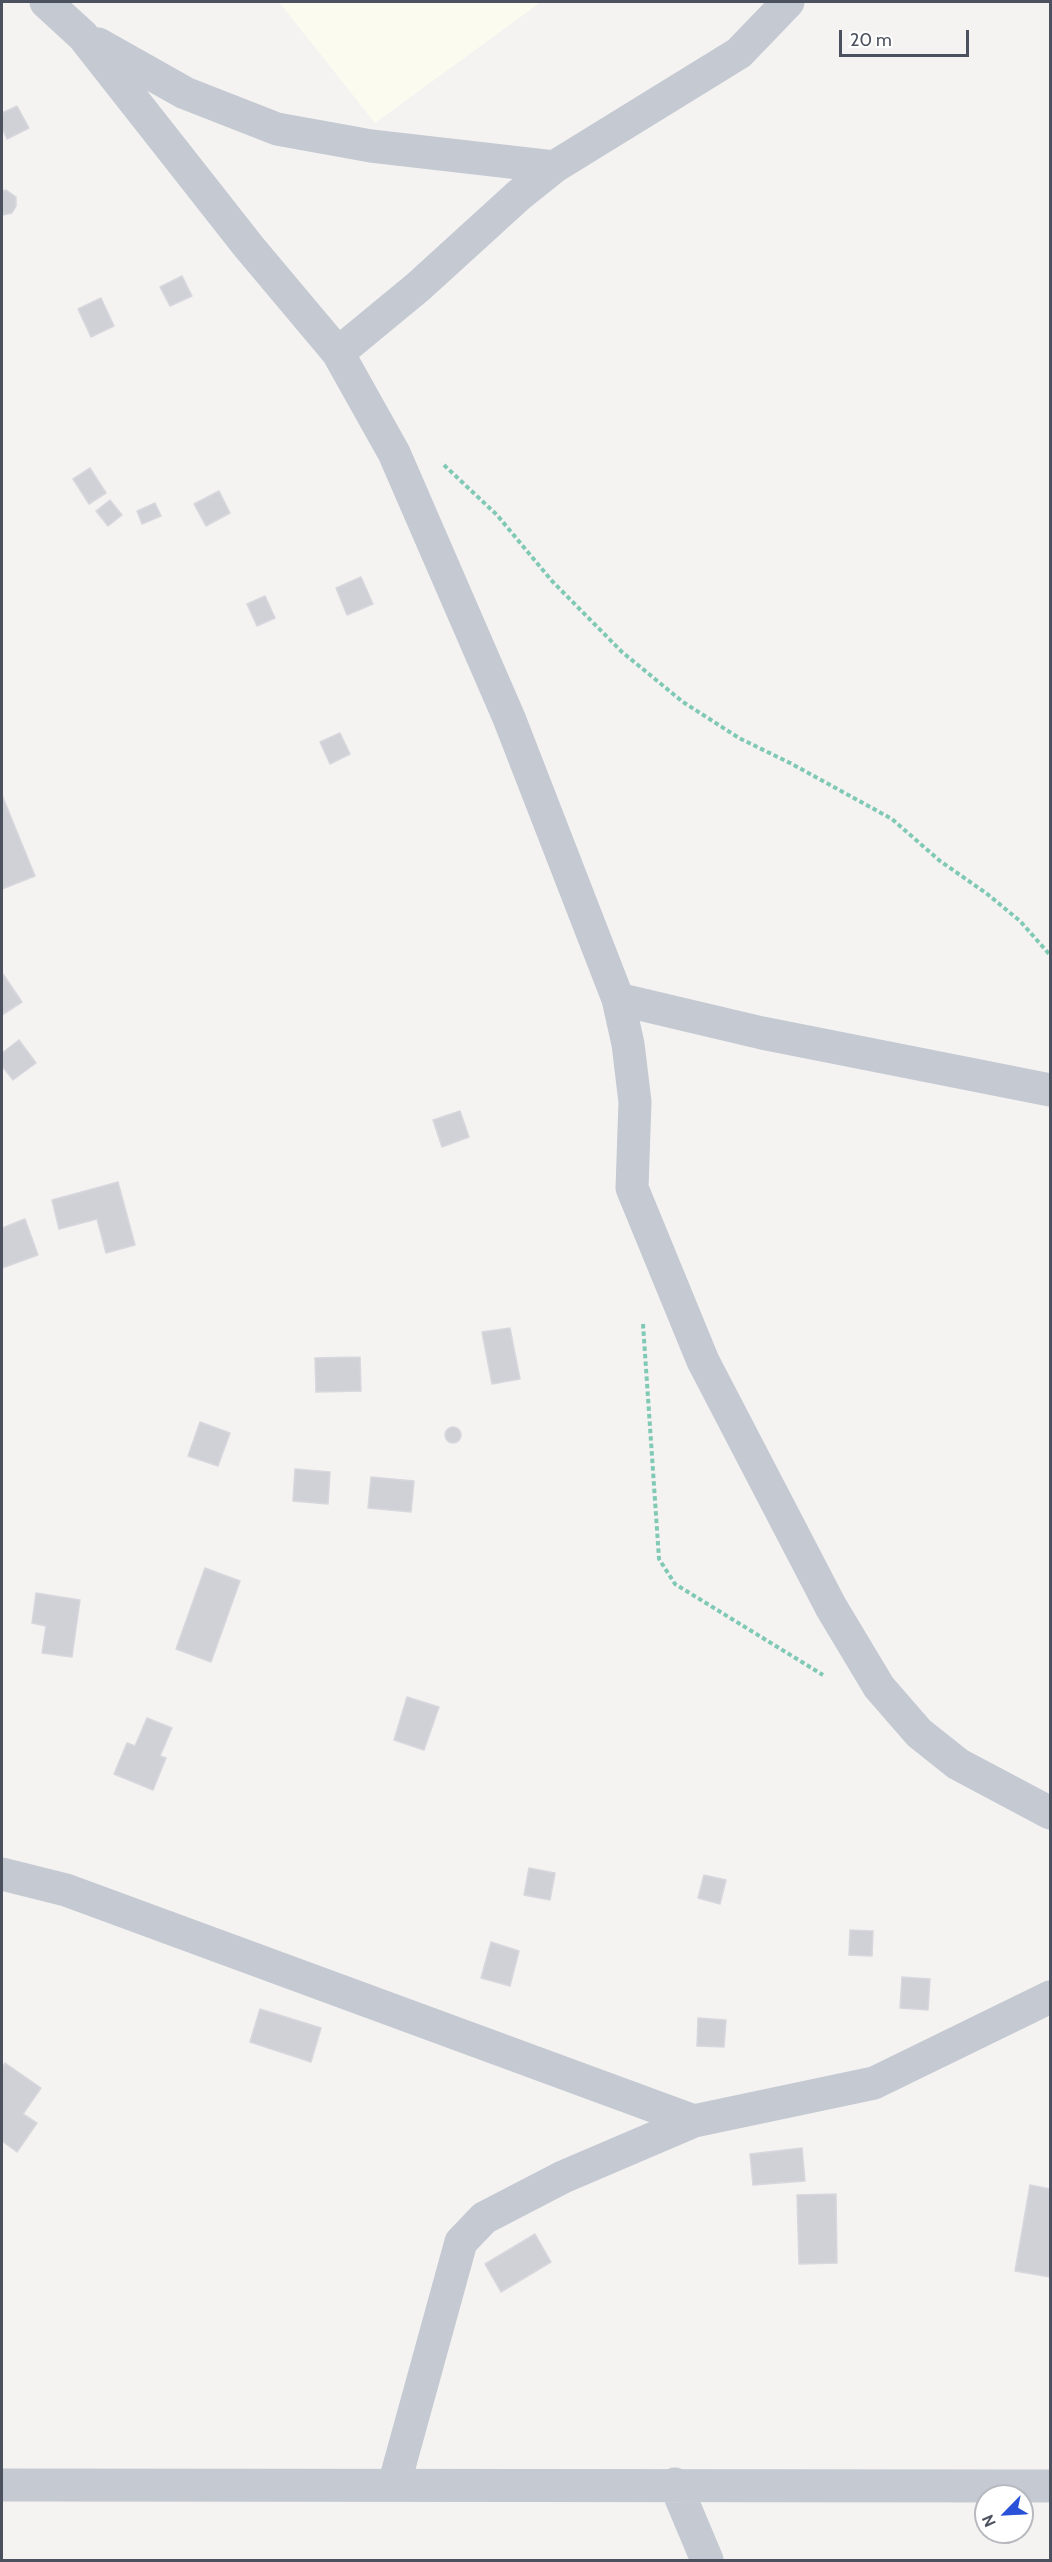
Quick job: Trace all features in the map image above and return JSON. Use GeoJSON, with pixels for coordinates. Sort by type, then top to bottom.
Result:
{"type":"FeatureCollection","features":[{"type":"Feature","properties":{"kind":"street"},"geometry":{"type":"LineString","coordinates":[[46,2],[83,36],[256,255],[338,352],[394,453],[509,718],[618,999],[628,1044],[635,1102],[632,1188],[703,1361],[831,1607],[879,1687],[919,1733],[958,1764],[1050,1813]]}},
{"type":"Feature","properties":{"kind":"street"},"geometry":{"type":"LineString","coordinates":[[338,352],[418,287],[519,195],[554,167],[739,53],[788,2]]}},
{"type":"Feature","properties":{"kind":"street"},"geometry":{"type":"LineString","coordinates":[[83,36],[184,93],[277,129],[371,146],[554,167]]}},
{"type":"Feature","properties":{"kind":"street"},"geometry":{"type":"LineString","coordinates":[[618,999],[762,1034],[1050,1090]]}},
{"type":"Feature","properties":{"kind":"street"},"geometry":{"type":"LineString","coordinates":[[2,1874],[66,1890],[694,2121]]}},
{"type":"Feature","properties":{"kind":"street"},"geometry":{"type":"LineString","coordinates":[[394,2485],[461,2242],[484,2218],[563,2177],[694,2121],[874,2083],[1050,1997]]}},
{"type":"Feature","properties":{"kind":"street"},"geometry":{"type":"LineString","coordinates":[[675,2484],[707,2560]]}},
{"type":"Feature","properties":{"kind":"street"},"geometry":{"type":"LineString","coordinates":[[2,2485],[1050,2486]]}},
{"type":"Feature","properties":{"kind":"path"},"geometry":{"type":"LineString","coordinates":[[394,453],[429,457],[447,466],[497,515],[552,581],[622,652],[683,702],[739,738],[832,785],[891,819],[940,861],[986,893],[1020,921],[1050,956]]}},
{"type":"Feature","properties":{"kind":"path"},"geometry":{"type":"LineString","coordinates":[[642,1317],[659,1559],[675,1584],[826,1677]]}},
{"type":"Feature","properties":{"kind":"shaded area"},"geometry":{"type":"Polygon","coordinates":[[[279,2],[541,2],[375,123],[279,2]]]}},
{"type":"Feature","properties":{"kind":"building"},"geometry":{"type":"Polygon","coordinates":[[[17,106],[29,128],[7,139],[2,128],[2,113],[17,106]]]}},
{"type":"Feature","properties":{"kind":"building"},"geometry":{"type":"Polygon","coordinates":[[[6,190],[16,197],[16,206],[12,213],[2,215],[2,191],[6,190]]]}},
{"type":"Feature","properties":{"kind":"building"},"geometry":{"type":"Polygon","coordinates":[[[182,276],[192,296],[170,306],[160,287],[182,276]]]}},
{"type":"Feature","properties":{"kind":"building"},"geometry":{"type":"Polygon","coordinates":[[[101,298],[114,326],[91,337],[78,309],[101,298]]]}},
{"type":"Feature","properties":{"kind":"building"},"geometry":{"type":"Polygon","coordinates":[[[90,468],[106,493],[89,504],[73,479],[90,468]]]}},
{"type":"Feature","properties":{"kind":"building"},"geometry":{"type":"Polygon","coordinates":[[[219,491],[230,513],[206,526],[194,504],[219,491]]]}},
{"type":"Feature","properties":{"kind":"building"},"geometry":{"type":"Polygon","coordinates":[[[110,500],[122,515],[108,526],[96,511],[110,500]]]}},
{"type":"Feature","properties":{"kind":"building"},"geometry":{"type":"Polygon","coordinates":[[[155,503],[161,516],[142,524],[137,511],[155,503]]]}},
{"type":"Feature","properties":{"kind":"building"},"geometry":{"type":"Polygon","coordinates":[[[361,577],[373,604],[347,615],[336,588],[361,577]]]}},
{"type":"Feature","properties":{"kind":"building"},"geometry":{"type":"Polygon","coordinates":[[[265,596],[275,618],[257,626],[247,604],[265,596]]]}},
{"type":"Feature","properties":{"kind":"building"},"geometry":{"type":"Polygon","coordinates":[[[340,733],[350,754],[330,764],[320,742],[340,733]]]}},
{"type":"Feature","properties":{"kind":"building"},"geometry":{"type":"Polygon","coordinates":[[[2,795],[35,876],[2,889],[2,795]]]}},
{"type":"Feature","properties":{"kind":"building"},"geometry":{"type":"Polygon","coordinates":[[[2,975],[22,1002],[2,1015],[2,975]]]}},
{"type":"Feature","properties":{"kind":"building"},"geometry":{"type":"Polygon","coordinates":[[[19,1040],[36,1063],[13,1080],[2,1066],[2,1053],[19,1040]]]}},
{"type":"Feature","properties":{"kind":"building"},"geometry":{"type":"Polygon","coordinates":[[[460,1111],[469,1137],[442,1147],[433,1120],[460,1111]]]}},
{"type":"Feature","properties":{"kind":"building"},"geometry":{"type":"Polygon","coordinates":[[[118,1182],[135,1245],[106,1253],[97,1219],[59,1229],[52,1200],[118,1182]]]}},
{"type":"Feature","properties":{"kind":"building"},"geometry":{"type":"Polygon","coordinates":[[[25,1219],[38,1255],[2,1268],[2,1228],[25,1219]]]}},
{"type":"Feature","properties":{"kind":"building"},"geometry":{"type":"Polygon","coordinates":[[[510,1328],[520,1379],[492,1384],[482,1332],[510,1328]]]}},
{"type":"Feature","properties":{"kind":"building"},"geometry":{"type":"Polygon","coordinates":[[[360,1357],[361,1391],[316,1392],[315,1358],[360,1357]]]}},
{"type":"Feature","properties":{"kind":"building"},"geometry":{"type":"Polygon","coordinates":[[[200,1422],[230,1433],[218,1466],[188,1456],[200,1422]]]}},
{"type":"Feature","properties":{"kind":"building"},"geometry":{"type":"Polygon","coordinates":[[[453,1427],[459,1429],[461,1435],[459,1441],[453,1443],[447,1441],[445,1435],[447,1429],[453,1427]]]}},
{"type":"Feature","properties":{"kind":"building"},"geometry":{"type":"Polygon","coordinates":[[[295,1469],[330,1472],[328,1504],[293,1501],[295,1469]]]}},
{"type":"Feature","properties":{"kind":"building"},"geometry":{"type":"Polygon","coordinates":[[[371,1477],[414,1481],[411,1512],[368,1508],[371,1477]]]}},
{"type":"Feature","properties":{"kind":"building"},"geometry":{"type":"Polygon","coordinates":[[[205,1568],[240,1581],[211,1662],[176,1649],[205,1568]]]}},
{"type":"Feature","properties":{"kind":"building"},"geometry":{"type":"Polygon","coordinates":[[[36,1593],[80,1600],[72,1657],[42,1653],[46,1626],[32,1623],[36,1593]]]}},
{"type":"Feature","properties":{"kind":"building"},"geometry":{"type":"Polygon","coordinates":[[[407,1697],[439,1707],[424,1750],[394,1740],[407,1697]]]}},
{"type":"Feature","properties":{"kind":"building"},"geometry":{"type":"Polygon","coordinates":[[[147,1718],[172,1728],[160,1756],[166,1758],[153,1790],[114,1774],[127,1743],[135,1746],[147,1718]]]}},
{"type":"Feature","properties":{"kind":"building"},"geometry":{"type":"Polygon","coordinates":[[[529,1868],[555,1873],[550,1900],[524,1895],[529,1868]]]}},
{"type":"Feature","properties":{"kind":"building"},"geometry":{"type":"Polygon","coordinates":[[[704,1875],[726,1880],[720,1904],[698,1898],[704,1875]]]}},
{"type":"Feature","properties":{"kind":"building"},"geometry":{"type":"Polygon","coordinates":[[[850,1930],[873,1931],[872,1956],[849,1955],[850,1930]]]}},
{"type":"Feature","properties":{"kind":"building"},"geometry":{"type":"Polygon","coordinates":[[[491,1942],[519,1951],[510,1986],[481,1978],[491,1942]]]}},
{"type":"Feature","properties":{"kind":"building"},"geometry":{"type":"Polygon","coordinates":[[[902,1977],[930,1979],[928,2010],[900,2008],[902,1977]]]}},
{"type":"Feature","properties":{"kind":"building"},"geometry":{"type":"Polygon","coordinates":[[[260,2009],[321,2028],[311,2062],[250,2042],[260,2009]]]}},
{"type":"Feature","properties":{"kind":"building"},"geometry":{"type":"Polygon","coordinates":[[[698,2018],[726,2020],[724,2047],[697,2046],[698,2018]]]}},
{"type":"Feature","properties":{"kind":"building"},"geometry":{"type":"Polygon","coordinates":[[[5,2063],[41,2088],[23,2114],[37,2123],[17,2152],[2,2141],[2,2068],[5,2063]]]}},
{"type":"Feature","properties":{"kind":"building"},"geometry":{"type":"Polygon","coordinates":[[[802,2148],[805,2181],[753,2185],[750,2154],[802,2148]]]}},
{"type":"Feature","properties":{"kind":"building"},"geometry":{"type":"Polygon","coordinates":[[[1030,2185],[1050,2189],[1050,2277],[1015,2271],[1030,2185]]]}},
{"type":"Feature","properties":{"kind":"building"},"geometry":{"type":"Polygon","coordinates":[[[836,2194],[837,2263],[799,2264],[797,2195],[836,2194]]]}},
{"type":"Feature","properties":{"kind":"building"},"geometry":{"type":"Polygon","coordinates":[[[535,2234],[551,2262],[501,2292],[485,2264],[535,2234]]]}}]}
